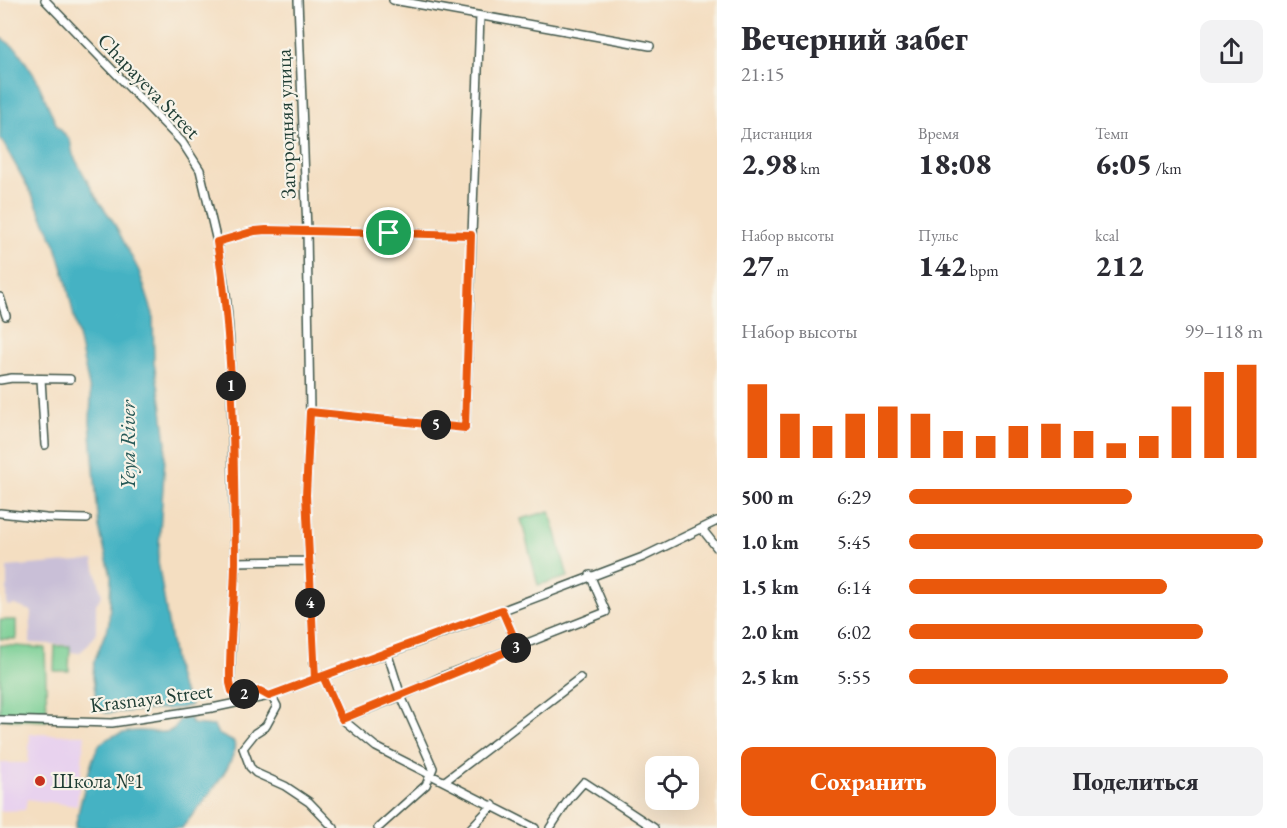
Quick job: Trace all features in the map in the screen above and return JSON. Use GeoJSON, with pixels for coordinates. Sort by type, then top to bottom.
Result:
{"type":"FeatureCollection","features":[{"type":"Feature","properties":{"kind":"street","name":"Chapayeva Street"},"geometry":{"type":"LineString","coordinates":[[45,0],[182,142],[200,170],[217,242],[226,294],[230,344],[235,562],[230,675],[232,691],[239,695],[260,691],[269,696]]}},
{"type":"Feature","properties":{"kind":"street","name":"Загородняя улица"},"geometry":{"type":"LineString","coordinates":[[298,0],[307,231],[310,412],[306,495],[315,679]]}},
{"type":"Feature","properties":{"kind":"street"},"geometry":{"type":"LineString","coordinates":[[393,0],[650,46]]}},
{"type":"Feature","properties":{"kind":"street"},"geometry":{"type":"LineString","coordinates":[[310,412],[465,428],[480,16]]}},
{"type":"Feature","properties":{"kind":"street"},"geometry":{"type":"LineString","coordinates":[[217,242],[255,231],[471,235]]}},
{"type":"Feature","properties":{"kind":"street"},"geometry":{"type":"LineString","coordinates":[[0,297],[6,316]]}},
{"type":"Feature","properties":{"kind":"street"},"geometry":{"type":"LineString","coordinates":[[0,380],[12,378],[70,379]]}},
{"type":"Feature","properties":{"kind":"street"},"geometry":{"type":"LineString","coordinates":[[41,379],[45,445]]}},
{"type":"Feature","properties":{"kind":"street"},"geometry":{"type":"LineString","coordinates":[[0,513],[46,518],[87,519]]}},
{"type":"Feature","properties":{"kind":"street"},"geometry":{"type":"LineString","coordinates":[[269,696],[643,557],[717,521]]}},
{"type":"Feature","properties":{"kind":"street"},"geometry":{"type":"LineString","coordinates":[[702,529],[717,548]]}},
{"type":"Feature","properties":{"kind":"street"},"geometry":{"type":"LineString","coordinates":[[235,562],[308,561]]}},
{"type":"Feature","properties":{"kind":"street"},"geometry":{"type":"LineString","coordinates":[[342,719],[606,612],[590,575]]}},
{"type":"Feature","properties":{"kind":"street"},"geometry":{"type":"LineString","coordinates":[[502,610],[518,647]]}},
{"type":"Feature","properties":{"kind":"street"},"geometry":{"type":"LineString","coordinates":[[378,828],[426,785],[434,768],[401,696],[387,652]]}},
{"type":"Feature","properties":{"kind":"street"},"geometry":{"type":"LineString","coordinates":[[323,676],[342,719],[376,747],[535,828]]}},
{"type":"Feature","properties":{"kind":"street"},"geometry":{"type":"LineString","coordinates":[[445,781],[580,678]]}},
{"type":"Feature","properties":{"kind":"street"},"geometry":{"type":"LineString","coordinates":[[269,696],[274,699],[276,706],[266,726],[255,733],[243,748],[250,767],[256,773],[285,786],[309,801],[334,828]]}},
{"type":"Feature","properties":{"kind":"street","name":"Krasnaya Street"},"geometry":{"type":"LineString","coordinates":[[0,720],[112,723],[212,708],[269,696]]}},
{"type":"Feature","properties":{"kind":"street"},"geometry":{"type":"LineString","coordinates":[[550,828],[569,799],[584,782],[654,828]]}},
{"type":"Feature","properties":{"kind":"street"},"geometry":{"type":"LineString","coordinates":[[471,828],[493,805]]}},
{"type":"Feature","properties":{"kind":"shaded area"},"geometry":{"type":"Polygon","coordinates":[[[93,560],[102,595],[96,604],[96,633],[87,646],[79,653],[71,652],[70,645],[30,643],[31,611],[15,605],[7,606],[7,567],[93,560]]]}},
{"type":"Feature","properties":{"kind":"shaded area","name":"Школа №1"},"geometry":{"type":"Polygon","coordinates":[[[30,734],[85,735],[77,806],[27,799],[25,810],[0,811],[0,763],[28,763],[30,734]]]}},
{"type":"Feature","properties":{"kind":"green space"},"geometry":{"type":"Polygon","coordinates":[[[550,511],[568,577],[538,585],[521,519],[550,511]]]}},
{"type":"Feature","properties":{"kind":"green space"},"geometry":{"type":"Polygon","coordinates":[[[0,620],[16,620],[16,639],[0,639],[0,620]]]}},
{"type":"Feature","properties":{"kind":"green space"},"geometry":{"type":"Polygon","coordinates":[[[0,645],[45,648],[47,721],[0,719],[0,645]]]}},
{"type":"Feature","properties":{"kind":"green space"},"geometry":{"type":"Polygon","coordinates":[[[55,646],[70,646],[69,671],[54,671],[55,646]]]}},
{"type":"Feature","properties":{"kind":"water","name":"Yeya River"},"geometry":{"type":"Polygon","coordinates":[[[0,37],[17,49],[36,78],[57,126],[70,140],[73,155],[98,200],[113,221],[139,271],[153,314],[154,363],[166,443],[158,561],[175,666],[180,685],[191,705],[181,708],[105,713],[97,705],[93,677],[94,662],[109,623],[111,576],[99,528],[90,422],[91,396],[66,280],[56,246],[31,193],[0,137],[0,37]]]}},
{"type":"Feature","properties":{"kind":"water"},"geometry":{"type":"Polygon","coordinates":[[[189,718],[193,724],[214,726],[218,734],[234,742],[234,751],[216,786],[182,828],[75,828],[89,770],[100,744],[115,735],[127,732],[169,731],[176,726],[179,720],[189,718]]]}},
{"type":"Feature","properties":{"kind":"place","name":"Школа №1"},"geometry":{"type":"Point","coordinates":[40,781]}},
{"type":"Feature","properties":{"kind":"route"},"geometry":{"type":"LineString","coordinates":[[389,233],[266,230],[217,242],[226,294],[230,344],[235,562],[230,675],[232,691],[239,695],[260,691],[269,696],[323,676],[342,719],[518,647],[502,610],[443,633],[387,652],[350,666],[323,676],[315,679],[312,641],[308,561],[306,495],[310,412],[465,428],[471,235],[389,233]]}}]}
